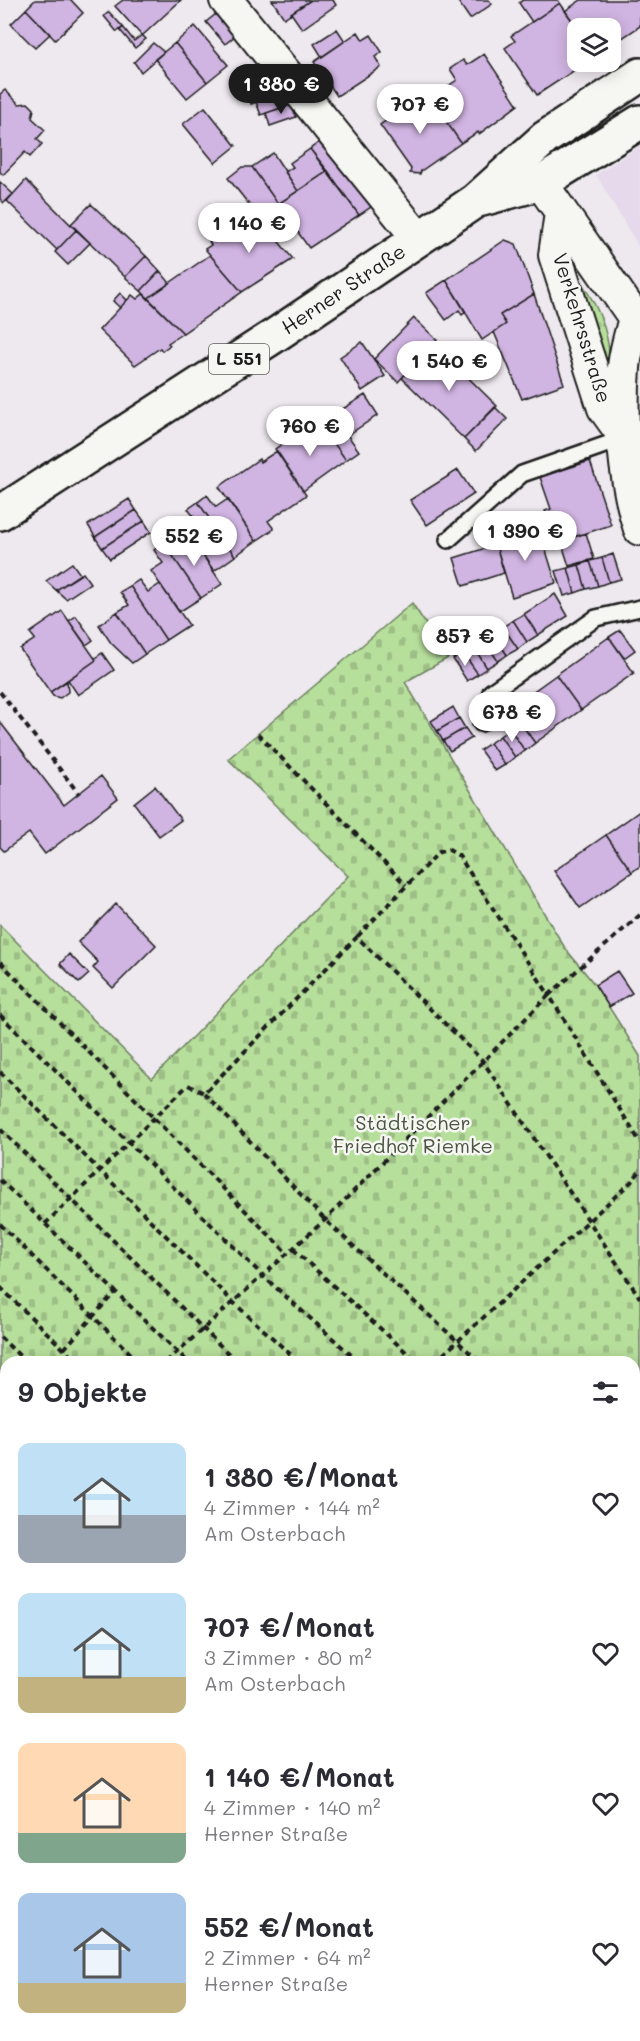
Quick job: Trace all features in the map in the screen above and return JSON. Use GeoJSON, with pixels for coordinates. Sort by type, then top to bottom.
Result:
{"type":"FeatureCollection","features":[{"type":"Feature","properties":{"kind":"main road","name":"Herner Straße"},"geometry":{"type":"LineString","coordinates":[[0,513],[248,353],[475,201],[545,138],[640,75]]}},
{"type":"Feature","properties":{"kind":"main road","name":"L 551"},"geometry":{"type":"LineString","coordinates":[[541,183],[600,102]]}},
{"type":"Feature","properties":{"kind":"main road","name":"Herner Straße"},"geometry":{"type":"LineString","coordinates":[[475,201],[541,183],[640,122]]}},
{"type":"Feature","properties":{"kind":"street"},"geometry":{"type":"LineString","coordinates":[[226,0],[418,238]]}},
{"type":"Feature","properties":{"kind":"street","name":"Verkehrsstraße"},"geometry":{"type":"LineString","coordinates":[[541,183],[637,322],[624,367],[625,438],[632,502],[640,529]]}},
{"type":"Feature","properties":{"kind":"street","name":"Verkehrsstraße"},"geometry":{"type":"LineString","coordinates":[[561,213],[555,255],[604,408],[625,438]]}},
{"type":"Feature","properties":{"kind":"lane"},"geometry":{"type":"LineString","coordinates":[[448,540],[522,474],[625,438]]}},
{"type":"Feature","properties":{"kind":"lane"},"geometry":{"type":"LineString","coordinates":[[481,723],[491,692],[596,618],[640,608]]}},
{"type":"Feature","properties":{"kind":"path"},"geometry":{"type":"LineString","coordinates":[[0,692],[79,794]]}},
{"type":"Feature","properties":{"kind":"path"},"geometry":{"type":"LineString","coordinates":[[258,734],[406,885]]}},
{"type":"Feature","properties":{"kind":"path"},"geometry":{"type":"LineString","coordinates":[[204,1094],[439,852],[449,850],[459,856],[640,1142]]}},
{"type":"Feature","properties":{"kind":"path"},"geometry":{"type":"LineString","coordinates":[[173,1356],[326,1220],[482,1060],[549,995],[640,915]]}},
{"type":"Feature","properties":{"kind":"path"},"geometry":{"type":"LineString","coordinates":[[357,937],[482,1060],[640,1298]]}},
{"type":"Feature","properties":{"kind":"path"},"geometry":{"type":"LineString","coordinates":[[0,962],[288,1254]]}},
{"type":"Feature","properties":{"kind":"path"},"geometry":{"type":"LineString","coordinates":[[0,1016],[264,1276],[352,1356]]}},
{"type":"Feature","properties":{"kind":"path"},"geometry":{"type":"LineString","coordinates":[[0,1072],[99,1172],[234,1303],[292,1356]]}},
{"type":"Feature","properties":{"kind":"path"},"geometry":{"type":"LineString","coordinates":[[45,1224],[188,1085],[204,1094],[326,1220],[473,1356]]}},
{"type":"Feature","properties":{"kind":"path"},"geometry":{"type":"LineString","coordinates":[[0,1129],[231,1356]]}},
{"type":"Feature","properties":{"kind":"path"},"geometry":{"type":"LineString","coordinates":[[441,1356],[589,1221],[640,1171]]}},
{"type":"Feature","properties":{"kind":"path"},"geometry":{"type":"LineString","coordinates":[[0,1180],[182,1356]]}},
{"type":"Feature","properties":{"kind":"path"},"geometry":{"type":"LineString","coordinates":[[0,1224],[133,1356]]}},
{"type":"Feature","properties":{"kind":"path"},"geometry":{"type":"LineString","coordinates":[[293,1250],[410,1356]]}},
{"type":"Feature","properties":{"kind":"path"},"geometry":{"type":"LineString","coordinates":[[0,1287],[71,1356]]}},
{"type":"Feature","properties":{"kind":"path"},"geometry":{"type":"LineString","coordinates":[[64,1349],[115,1292]]}},
{"type":"Feature","properties":{"kind":"path"},"geometry":{"type":"LineString","coordinates":[[0,1336],[20,1356]]}},
{"type":"Feature","properties":{"kind":"shaded area"},"geometry":{"type":"Polygon","coordinates":[[[640,146],[640,249],[596,175],[640,146]]]}},
{"type":"Feature","properties":{"kind":"green space"},"geometry":{"type":"Polygon","coordinates":[[[563,257],[599,313],[608,343],[609,378],[563,257]]]}},
{"type":"Feature","properties":{"kind":"green space","name":"Städtischer Friedhof Riemke"},"geometry":{"type":"Polygon","coordinates":[[[412,603],[448,658],[405,682],[565,948],[595,985],[640,1056],[640,1356],[0,1356],[0,925],[152,1079],[348,876],[228,759],[412,603]]]}},
{"type":"Feature","properties":{"kind":"building"},"geometry":{"type":"Polygon","coordinates":[[[35,0],[71,0],[83,13],[55,40],[26,9],[35,0]]]}},
{"type":"Feature","properties":{"kind":"building"},"geometry":{"type":"Polygon","coordinates":[[[123,0],[181,0],[142,36],[115,6],[123,0]]]}},
{"type":"Feature","properties":{"kind":"building"},"geometry":{"type":"Polygon","coordinates":[[[272,0],[311,0],[284,18],[272,0]]]}},
{"type":"Feature","properties":{"kind":"building"},"geometry":{"type":"Polygon","coordinates":[[[311,0],[333,0],[336,5],[302,29],[291,13],[311,0]]]}},
{"type":"Feature","properties":{"kind":"building"},"geometry":{"type":"Polygon","coordinates":[[[457,0],[489,0],[492,4],[470,19],[457,0]]]}},
{"type":"Feature","properties":{"kind":"building"},"geometry":{"type":"Polygon","coordinates":[[[523,0],[558,0],[560,3],[532,22],[519,3],[523,0]]]}},
{"type":"Feature","properties":{"kind":"building"},"geometry":{"type":"Polygon","coordinates":[[[581,0],[640,0],[640,26],[621,39],[621,18],[570,18],[565,11],[581,0]]]}},
{"type":"Feature","properties":{"kind":"building"},"geometry":{"type":"Polygon","coordinates":[[[560,3],[570,18],[567,18],[567,72],[572,72],[537,95],[505,48],[515,41],[511,36],[560,3]]]}},
{"type":"Feature","properties":{"kind":"building"},"geometry":{"type":"Polygon","coordinates":[[[26,9],[50,34],[35,48],[11,24],[26,9]]]}},
{"type":"Feature","properties":{"kind":"building"},"geometry":{"type":"Polygon","coordinates":[[[109,12],[123,27],[117,32],[104,16],[109,12]]]}},
{"type":"Feature","properties":{"kind":"building"},"geometry":{"type":"Polygon","coordinates":[[[216,14],[235,36],[225,44],[206,22],[216,14]]]}},
{"type":"Feature","properties":{"kind":"building"},"geometry":{"type":"Polygon","coordinates":[[[195,26],[228,65],[207,82],[175,43],[195,26]]]}},
{"type":"Feature","properties":{"kind":"building"},"geometry":{"type":"Polygon","coordinates":[[[123,27],[134,41],[142,35],[146,39],[135,48],[120,30],[123,27]]]}},
{"type":"Feature","properties":{"kind":"building"},"geometry":{"type":"Polygon","coordinates":[[[337,29],[345,41],[322,57],[314,44],[337,29]]]}},
{"type":"Feature","properties":{"kind":"building"},"geometry":{"type":"Polygon","coordinates":[[[358,32],[363,40],[371,35],[382,52],[375,57],[381,67],[337,96],[314,62],[358,32]]]}},
{"type":"Feature","properties":{"kind":"building"},"geometry":{"type":"Polygon","coordinates":[[[153,43],[164,52],[141,72],[134,62],[153,43]]]}},
{"type":"Feature","properties":{"kind":"building"},"geometry":{"type":"Polygon","coordinates":[[[175,43],[207,82],[187,98],[155,59],[175,43]]]}},
{"type":"Feature","properties":{"kind":"building"},"geometry":{"type":"Polygon","coordinates":[[[484,54],[518,105],[479,134],[478,132],[461,143],[430,98],[457,80],[450,69],[463,60],[467,65],[484,54]]]}},
{"type":"Feature","properties":{"kind":"building"},"geometry":{"type":"Polygon","coordinates":[[[273,82],[277,95],[251,104],[247,91],[273,82]]]}},
{"type":"Feature","properties":{"kind":"building"},"geometry":{"type":"Polygon","coordinates":[[[5,90],[19,104],[28,103],[34,109],[32,118],[45,130],[37,139],[42,144],[30,157],[25,152],[3,175],[0,172],[0,94],[5,90]]]}},
{"type":"Feature","properties":{"kind":"building"},"geometry":{"type":"Polygon","coordinates":[[[282,93],[286,106],[261,115],[256,102],[282,93]]]}},
{"type":"Feature","properties":{"kind":"building"},"geometry":{"type":"Polygon","coordinates":[[[414,97],[420,106],[430,98],[461,143],[420,174],[410,173],[411,169],[380,125],[397,113],[400,118],[405,114],[400,106],[414,97]]]}},
{"type":"Feature","properties":{"kind":"building"},"geometry":{"type":"Polygon","coordinates":[[[291,105],[296,117],[270,126],[266,113],[291,105]]]}},
{"type":"Feature","properties":{"kind":"building"},"geometry":{"type":"Polygon","coordinates":[[[205,107],[236,146],[215,163],[183,124],[205,107]]]}},
{"type":"Feature","properties":{"kind":"building"},"geometry":{"type":"Polygon","coordinates":[[[321,141],[374,205],[359,215],[310,149],[321,141]]]}},
{"type":"Feature","properties":{"kind":"building"},"geometry":{"type":"Polygon","coordinates":[[[310,149],[328,171],[298,191],[285,172],[293,167],[290,163],[310,149]]]}},
{"type":"Feature","properties":{"kind":"building"},"geometry":{"type":"Polygon","coordinates":[[[273,153],[298,191],[278,204],[252,167],[273,153]]]}},
{"type":"Feature","properties":{"kind":"building"},"geometry":{"type":"Polygon","coordinates":[[[242,167],[252,167],[278,204],[259,217],[228,178],[242,167]]]}},
{"type":"Feature","properties":{"kind":"building"},"geometry":{"type":"Polygon","coordinates":[[[328,171],[359,215],[309,248],[278,204],[328,171]]]}},
{"type":"Feature","properties":{"kind":"building"},"geometry":{"type":"Polygon","coordinates":[[[26,180],[76,230],[57,250],[7,201],[26,180]]]}},
{"type":"Feature","properties":{"kind":"building"},"geometry":{"type":"Polygon","coordinates":[[[0,182],[13,194],[4,203],[0,199],[0,182]]]}},
{"type":"Feature","properties":{"kind":"building"},"geometry":{"type":"Polygon","coordinates":[[[91,204],[146,256],[125,277],[71,224],[91,204]]]}},
{"type":"Feature","properties":{"kind":"building"},"geometry":{"type":"Polygon","coordinates":[[[257,215],[293,259],[242,292],[205,249],[211,245],[209,241],[213,239],[215,242],[257,215]]]}},
{"type":"Feature","properties":{"kind":"building"},"geometry":{"type":"Polygon","coordinates":[[[76,230],[90,243],[68,265],[55,252],[76,230]]]}},
{"type":"Feature","properties":{"kind":"building"},"geometry":{"type":"Polygon","coordinates":[[[505,240],[516,244],[534,294],[500,315],[506,324],[482,340],[446,280],[505,240]]]}},
{"type":"Feature","properties":{"kind":"building"},"geometry":{"type":"Polygon","coordinates":[[[210,255],[242,292],[183,333],[148,298],[210,255]]]}},
{"type":"Feature","properties":{"kind":"building"},"geometry":{"type":"Polygon","coordinates":[[[146,256],[160,271],[141,291],[125,277],[146,256]]]}},
{"type":"Feature","properties":{"kind":"building"},"geometry":{"type":"Polygon","coordinates":[[[160,271],[170,283],[148,298],[141,291],[160,271]]]}},
{"type":"Feature","properties":{"kind":"building"},"geometry":{"type":"Polygon","coordinates":[[[446,280],[466,312],[462,315],[459,310],[446,320],[426,293],[446,280]]]}},
{"type":"Feature","properties":{"kind":"building"},"geometry":{"type":"Polygon","coordinates":[[[120,293],[127,300],[120,308],[113,301],[120,293]]]}},
{"type":"Feature","properties":{"kind":"building"},"geometry":{"type":"Polygon","coordinates":[[[143,294],[183,333],[168,343],[170,345],[162,351],[160,348],[135,365],[99,330],[132,295],[137,299],[143,294]]]}},
{"type":"Feature","properties":{"kind":"building"},"geometry":{"type":"Polygon","coordinates":[[[534,294],[564,384],[522,399],[494,332],[506,324],[500,315],[534,294]]]}},
{"type":"Feature","properties":{"kind":"building"},"geometry":{"type":"Polygon","coordinates":[[[414,318],[437,340],[398,382],[374,359],[414,318]]]}},
{"type":"Feature","properties":{"kind":"building"},"geometry":{"type":"Polygon","coordinates":[[[362,342],[385,376],[362,391],[340,357],[362,342]]]}},
{"type":"Feature","properties":{"kind":"building"},"geometry":{"type":"Polygon","coordinates":[[[434,344],[497,406],[464,439],[402,378],[434,344]]]}},
{"type":"Feature","properties":{"kind":"building"},"geometry":{"type":"Polygon","coordinates":[[[365,395],[378,415],[348,435],[333,415],[365,395]]]}},
{"type":"Feature","properties":{"kind":"building"},"geometry":{"type":"Polygon","coordinates":[[[495,407],[507,419],[476,451],[464,439],[495,407]]]}},
{"type":"Feature","properties":{"kind":"building"},"geometry":{"type":"Polygon","coordinates":[[[310,425],[321,440],[328,435],[346,460],[303,491],[275,449],[310,425]]]}},
{"type":"Feature","properties":{"kind":"building"},"geometry":{"type":"Polygon","coordinates":[[[341,426],[359,451],[346,460],[328,435],[321,440],[317,435],[341,426]]]}},
{"type":"Feature","properties":{"kind":"building"},"geometry":{"type":"Polygon","coordinates":[[[277,451],[306,495],[268,521],[274,529],[256,541],[219,487],[259,459],[260,462],[277,451]]]}},
{"type":"Feature","properties":{"kind":"building"},"geometry":{"type":"Polygon","coordinates":[[[590,461],[611,525],[562,541],[559,532],[553,534],[545,511],[551,509],[540,477],[590,461]]]}},
{"type":"Feature","properties":{"kind":"building"},"geometry":{"type":"Polygon","coordinates":[[[458,470],[474,494],[427,525],[410,500],[458,470]]]}},
{"type":"Feature","properties":{"kind":"building"},"geometry":{"type":"Polygon","coordinates":[[[207,495],[216,507],[228,499],[256,541],[235,556],[198,502],[207,495]]]}},
{"type":"Feature","properties":{"kind":"building"},"geometry":{"type":"Polygon","coordinates":[[[129,499],[136,510],[95,537],[88,525],[129,499]]]}},
{"type":"Feature","properties":{"kind":"building"},"geometry":{"type":"Polygon","coordinates":[[[198,502],[235,556],[214,571],[185,529],[197,521],[188,509],[198,502]]]}},
{"type":"Feature","properties":{"kind":"building"},"geometry":{"type":"Polygon","coordinates":[[[136,510],[144,521],[102,548],[95,537],[136,510]]]}},
{"type":"Feature","properties":{"kind":"building"},"geometry":{"type":"Polygon","coordinates":[[[144,521],[151,532],[110,559],[102,548],[144,521]]]}},
{"type":"Feature","properties":{"kind":"building"},"geometry":{"type":"Polygon","coordinates":[[[539,528],[556,583],[512,597],[495,542],[539,528]]]}},
{"type":"Feature","properties":{"kind":"building"},"geometry":{"type":"Polygon","coordinates":[[[586,533],[594,559],[569,566],[561,541],[586,533]]]}},
{"type":"Feature","properties":{"kind":"building"},"geometry":{"type":"Polygon","coordinates":[[[174,537],[183,550],[194,542],[222,584],[201,598],[164,543],[174,537]]]}},
{"type":"Feature","properties":{"kind":"building"},"geometry":{"type":"Polygon","coordinates":[[[164,543],[201,598],[179,612],[151,571],[163,563],[154,550],[164,543]]]}},
{"type":"Feature","properties":{"kind":"building"},"geometry":{"type":"Polygon","coordinates":[[[496,545],[504,573],[463,586],[454,558],[496,545]]]}},
{"type":"Feature","properties":{"kind":"building"},"geometry":{"type":"Polygon","coordinates":[[[613,554],[621,579],[609,582],[602,558],[613,554]]]}},
{"type":"Feature","properties":{"kind":"building"},"geometry":{"type":"Polygon","coordinates":[[[602,558],[609,582],[598,586],[590,561],[602,558]]]}},
{"type":"Feature","properties":{"kind":"building"},"geometry":{"type":"Polygon","coordinates":[[[590,561],[598,586],[586,589],[579,565],[590,561]]]}},
{"type":"Feature","properties":{"kind":"building"},"geometry":{"type":"Polygon","coordinates":[[[72,563],[80,574],[56,590],[46,581],[72,563]]]}},
{"type":"Feature","properties":{"kind":"building"},"geometry":{"type":"Polygon","coordinates":[[[579,565],[586,589],[575,593],[568,568],[579,565]]]}},
{"type":"Feature","properties":{"kind":"building"},"geometry":{"type":"Polygon","coordinates":[[[568,568],[575,593],[564,596],[556,571],[568,568]]]}},
{"type":"Feature","properties":{"kind":"building"},"geometry":{"type":"Polygon","coordinates":[[[83,573],[90,583],[66,599],[56,590],[83,573]]]}},
{"type":"Feature","properties":{"kind":"building"},"geometry":{"type":"Polygon","coordinates":[[[139,580],[148,592],[160,584],[189,625],[166,640],[130,586],[139,580]]]}},
{"type":"Feature","properties":{"kind":"building"},"geometry":{"type":"Polygon","coordinates":[[[130,586],[166,640],[145,654],[117,612],[129,605],[120,592],[130,586]]]}},
{"type":"Feature","properties":{"kind":"building"},"geometry":{"type":"Polygon","coordinates":[[[555,594],[568,616],[538,635],[524,614],[555,594]]]}},
{"type":"Feature","properties":{"kind":"building"},"geometry":{"type":"Polygon","coordinates":[[[62,611],[96,660],[50,692],[20,649],[35,639],[30,633],[62,611]]]}},
{"type":"Feature","properties":{"kind":"building"},"geometry":{"type":"Polygon","coordinates":[[[117,612],[145,654],[132,663],[111,643],[99,625],[117,612]]]}},
{"type":"Feature","properties":{"kind":"building"},"geometry":{"type":"Polygon","coordinates":[[[524,614],[538,635],[527,642],[513,620],[524,614]]]}},
{"type":"Feature","properties":{"kind":"building"},"geometry":{"type":"Polygon","coordinates":[[[76,616],[93,640],[86,645],[69,621],[76,616]]]}},
{"type":"Feature","properties":{"kind":"building"},"geometry":{"type":"Polygon","coordinates":[[[513,620],[527,642],[518,649],[503,627],[513,620]]]}},
{"type":"Feature","properties":{"kind":"building"},"geometry":{"type":"Polygon","coordinates":[[[503,627],[518,649],[507,655],[493,633],[503,627]]]}},
{"type":"Feature","properties":{"kind":"building"},"geometry":{"type":"Polygon","coordinates":[[[620,630],[635,650],[624,658],[609,637],[620,630]]]}},
{"type":"Feature","properties":{"kind":"building"},"geometry":{"type":"Polygon","coordinates":[[[493,633],[507,655],[498,661],[484,640],[493,633]]]}},
{"type":"Feature","properties":{"kind":"building"},"geometry":{"type":"Polygon","coordinates":[[[609,637],[634,673],[581,710],[556,675],[609,637]]]}},
{"type":"Feature","properties":{"kind":"building"},"geometry":{"type":"Polygon","coordinates":[[[484,640],[498,661],[487,668],[473,646],[484,640]]]}},
{"type":"Feature","properties":{"kind":"building"},"geometry":{"type":"Polygon","coordinates":[[[473,646],[487,668],[478,674],[463,653],[473,646]]]}},
{"type":"Feature","properties":{"kind":"building"},"geometry":{"type":"Polygon","coordinates":[[[102,653],[114,670],[78,695],[68,680],[102,653]]]}},
{"type":"Feature","properties":{"kind":"building"},"geometry":{"type":"Polygon","coordinates":[[[463,653],[478,674],[467,681],[453,659],[463,653]]]}},
{"type":"Feature","properties":{"kind":"building"},"geometry":{"type":"Polygon","coordinates":[[[556,675],[581,710],[535,743],[510,708],[556,675]]]}},
{"type":"Feature","properties":{"kind":"building"},"geometry":{"type":"Polygon","coordinates":[[[67,681],[68,692],[60,698],[53,696],[50,692],[67,681]]]}},
{"type":"Feature","properties":{"kind":"building"},"geometry":{"type":"Polygon","coordinates":[[[453,707],[459,718],[437,731],[431,721],[453,707]]]}},
{"type":"Feature","properties":{"kind":"building"},"geometry":{"type":"Polygon","coordinates":[[[459,718],[465,728],[443,741],[437,731],[459,718]]]}},
{"type":"Feature","properties":{"kind":"building"},"geometry":{"type":"Polygon","coordinates":[[[0,722],[64,805],[101,776],[118,798],[45,854],[29,833],[4,851],[0,847],[0,722]]]}},
{"type":"Feature","properties":{"kind":"building"},"geometry":{"type":"Polygon","coordinates":[[[520,722],[535,743],[525,751],[510,729],[520,722]]]}},
{"type":"Feature","properties":{"kind":"building"},"geometry":{"type":"Polygon","coordinates":[[[465,728],[472,738],[450,751],[443,741],[465,728]]]}},
{"type":"Feature","properties":{"kind":"building"},"geometry":{"type":"Polygon","coordinates":[[[510,729],[525,751],[515,757],[500,736],[510,729]]]}},
{"type":"Feature","properties":{"kind":"building"},"geometry":{"type":"Polygon","coordinates":[[[500,736],[515,757],[505,765],[490,743],[500,736]]]}},
{"type":"Feature","properties":{"kind":"building"},"geometry":{"type":"Polygon","coordinates":[[[490,743],[505,765],[495,771],[480,750],[490,743]]]}},
{"type":"Feature","properties":{"kind":"building"},"geometry":{"type":"Polygon","coordinates":[[[155,786],[181,820],[159,836],[134,803],[155,786]]]}},
{"type":"Feature","properties":{"kind":"building"},"geometry":{"type":"Polygon","coordinates":[[[640,811],[640,866],[632,872],[606,835],[640,811]]]}},
{"type":"Feature","properties":{"kind":"building"},"geometry":{"type":"Polygon","coordinates":[[[606,835],[632,872],[580,908],[554,871],[606,835]]]}},
{"type":"Feature","properties":{"kind":"building"},"geometry":{"type":"Polygon","coordinates":[[[116,904],[156,945],[113,988],[93,968],[98,962],[78,942],[116,904]]]}},
{"type":"Feature","properties":{"kind":"building"},"geometry":{"type":"Polygon","coordinates":[[[69,954],[89,974],[79,983],[60,964],[69,954]]]}},
{"type":"Feature","properties":{"kind":"building"},"geometry":{"type":"Polygon","coordinates":[[[617,971],[632,993],[609,1007],[595,985],[617,971]]]}}]}
